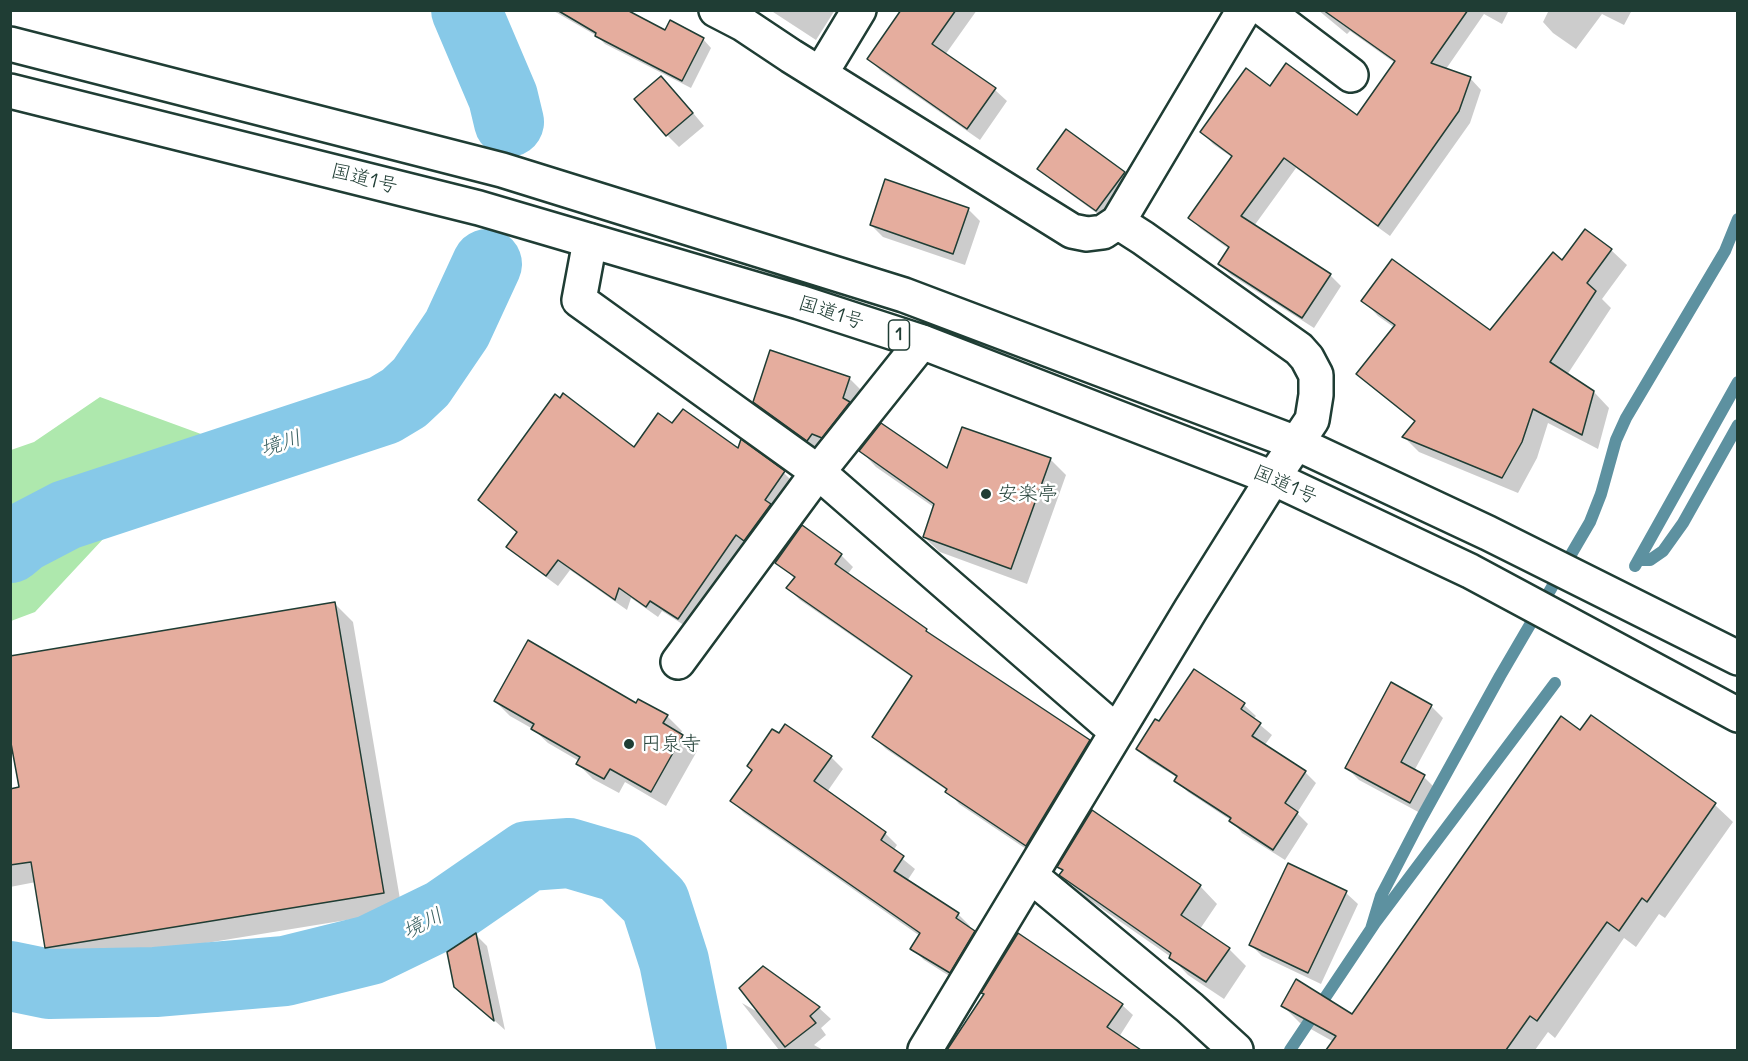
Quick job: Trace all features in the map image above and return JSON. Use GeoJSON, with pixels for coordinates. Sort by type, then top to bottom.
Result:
{"type":"FeatureCollection","features":[{"type":"Feature","properties":{"kind":"main road"},"geometry":{"type":"LineString","coordinates":[[821,74],[859,10]]}},
{"type":"Feature","properties":{"kind":"main road"},"geometry":{"type":"LineString","coordinates":[[736,15],[821,74],[1072,231],[1087,234],[1103,232],[1118,222],[1244,10]]}},
{"type":"Feature","properties":{"kind":"main road"},"geometry":{"type":"LineString","coordinates":[[1265,10],[1351,75]]}},
{"type":"Feature","properties":{"kind":"main road","name":"国道1号"},"geometry":{"type":"LineString","coordinates":[[10,44],[513,173],[904,295],[1296,443],[1488,533],[1737,658]]}},
{"type":"Feature","properties":{"kind":"main road","name":"国道1号"},"geometry":{"type":"LineString","coordinates":[[10,91],[479,208],[799,302],[922,342],[1273,478],[1470,571],[1737,715]]}},
{"type":"Feature","properties":{"kind":"main road"},"geometry":{"type":"LineString","coordinates":[[925,1050],[1273,478],[1312,420],[1316,375],[1299,349],[1118,222]]}},
{"type":"Feature","properties":{"kind":"main road"},"geometry":{"type":"LineString","coordinates":[[590,241],[579,300],[818,472],[1117,732]]}},
{"type":"Feature","properties":{"kind":"main road"},"geometry":{"type":"LineString","coordinates":[[678,662],[818,472],[922,342]]}},
{"type":"Feature","properties":{"kind":"main road"},"geometry":{"type":"LineString","coordinates":[[1031,876],[1190,1008],[1236,1050]]}},
{"type":"Feature","properties":{"kind":"green space"},"geometry":{"type":"Polygon","coordinates":[[[100,397],[201,434],[35,612],[11,621],[11,450],[34,442],[100,397]]]}},
{"type":"Feature","properties":{"kind":"building"},"geometry":{"type":"Polygon","coordinates":[[[557,10],[627,10],[665,30],[670,20],[704,38],[682,81],[595,36],[596,33],[557,10]]]}},
{"type":"Feature","properties":{"kind":"building"},"geometry":{"type":"Polygon","coordinates":[[[901,10],[956,10],[932,44],[996,88],[967,129],[867,59],[901,10]]]}},
{"type":"Feature","properties":{"kind":"building"},"geometry":{"type":"Polygon","coordinates":[[[1323,10],[1468,10],[1431,63],[1471,77],[1459,111],[1378,226],[1284,158],[1241,216],[1331,274],[1302,318],[1218,264],[1229,247],[1188,218],[1232,156],[1200,132],[1246,68],[1270,86],[1286,63],[1357,115],[1395,61],[1323,10]]]}},
{"type":"Feature","properties":{"kind":"building"},"geometry":{"type":"Polygon","coordinates":[[[661,76],[693,113],[666,136],[634,99],[661,76]]]}},
{"type":"Feature","properties":{"kind":"building"},"geometry":{"type":"Polygon","coordinates":[[[1066,129],[1125,172],[1096,211],[1037,169],[1066,129]]]}},
{"type":"Feature","properties":{"kind":"building"},"geometry":{"type":"Polygon","coordinates":[[[885,179],[969,208],[953,254],[870,225],[885,179]]]}},
{"type":"Feature","properties":{"kind":"building"},"geometry":{"type":"Polygon","coordinates":[[[1585,229],[1612,249],[1587,283],[1596,291],[1550,362],[1594,391],[1582,435],[1533,409],[1522,442],[1502,478],[1402,437],[1415,421],[1356,374],[1395,325],[1361,301],[1392,259],[1490,330],[1553,252],[1562,260],[1585,229]]]}},
{"type":"Feature","properties":{"kind":"building"},"geometry":{"type":"Polygon","coordinates":[[[770,350],[850,377],[843,398],[850,402],[822,438],[812,434],[807,441],[753,402],[770,350]]]}},
{"type":"Feature","properties":{"kind":"building"},"geometry":{"type":"Polygon","coordinates":[[[563,393],[634,447],[658,413],[672,423],[683,409],[738,448],[741,439],[785,471],[765,500],[771,504],[744,541],[736,535],[678,619],[650,601],[646,607],[619,588],[615,600],[558,560],[546,576],[506,547],[517,532],[478,500],[555,394],[560,398],[563,393]]]}},
{"type":"Feature","properties":{"kind":"building"},"geometry":{"type":"Polygon","coordinates":[[[881,423],[947,468],[962,427],[1051,458],[1011,569],[923,537],[934,504],[859,451],[881,423]]]}},
{"type":"Feature","properties":{"kind":"building"},"geometry":{"type":"Polygon","coordinates":[[[802,525],[842,554],[835,564],[927,629],[926,631],[1090,740],[1026,846],[945,792],[947,789],[872,737],[912,676],[786,588],[795,577],[775,563],[802,525]]]}},
{"type":"Feature","properties":{"kind":"building"},"geometry":{"type":"Polygon","coordinates":[[[335,602],[384,893],[45,948],[31,862],[10,865],[10,789],[19,787],[10,738],[10,656],[335,602]]]}},
{"type":"Feature","properties":{"kind":"building"},"geometry":{"type":"Polygon","coordinates":[[[528,640],[636,703],[638,699],[668,715],[663,723],[683,735],[651,792],[610,769],[604,779],[576,764],[580,757],[531,729],[534,724],[494,701],[528,640]]]}},
{"type":"Feature","properties":{"kind":"building"},"geometry":{"type":"Polygon","coordinates":[[[1194,669],[1245,703],[1241,709],[1261,723],[1252,736],[1306,771],[1285,803],[1298,812],[1273,850],[1229,821],[1231,818],[1174,781],[1177,776],[1136,749],[1155,719],[1159,721],[1194,669]]]}},
{"type":"Feature","properties":{"kind":"building"},"geometry":{"type":"Polygon","coordinates":[[[1391,682],[1432,705],[1401,762],[1425,775],[1410,803],[1345,768],[1391,682]]]}},
{"type":"Feature","properties":{"kind":"building"},"geometry":{"type":"Polygon","coordinates":[[[1591,715],[1716,803],[1647,902],[1642,898],[1619,931],[1607,922],[1537,1021],[1530,1016],[1506,1050],[1326,1050],[1336,1036],[1281,1006],[1296,979],[1352,1014],[1561,716],[1580,730],[1591,715]]]}},
{"type":"Feature","properties":{"kind":"building"},"geometry":{"type":"Polygon","coordinates":[[[785,724],[832,756],[814,781],[886,832],[881,840],[904,856],[894,871],[959,913],[956,918],[975,931],[950,973],[910,949],[920,933],[730,801],[752,770],[747,766],[772,729],[779,733],[785,724]]]}},
{"type":"Feature","properties":{"kind":"building"},"geometry":{"type":"Polygon","coordinates":[[[1092,810],[1201,885],[1181,915],[1230,948],[1206,982],[1169,958],[1171,953],[1059,875],[1063,870],[1057,867],[1092,810]]]}},
{"type":"Feature","properties":{"kind":"building"},"geometry":{"type":"Polygon","coordinates":[[[1288,863],[1347,891],[1308,973],[1249,945],[1288,863]]]}},
{"type":"Feature","properties":{"kind":"building"},"geometry":{"type":"Polygon","coordinates":[[[476,933],[494,1021],[454,987],[447,952],[476,933]]]}},
{"type":"Feature","properties":{"kind":"building"},"geometry":{"type":"Polygon","coordinates":[[[1018,933],[1123,1004],[1107,1027],[1141,1050],[947,1050],[984,994],[981,993],[1018,933]]]}},
{"type":"Feature","properties":{"kind":"building"},"geometry":{"type":"Polygon","coordinates":[[[763,966],[820,1007],[810,1016],[816,1023],[785,1047],[739,988],[763,966]]]}},
{"type":"Feature","properties":{"kind":"waterway","name":"境川"},"geometry":{"type":"LineString","coordinates":[[466,10],[503,97],[509,122]]}},
{"type":"Feature","properties":{"kind":"waterway"},"geometry":{"type":"LineString","coordinates":[[1371,929],[1381,896],[1421,819],[1500,676],[1590,522],[1601,494],[1616,440],[1626,418],[1725,251],[1738,219]]}},
{"type":"Feature","properties":{"kind":"waterway","name":"境川"},"geometry":{"type":"LineString","coordinates":[[10,548],[22,538],[66,515],[384,410],[404,398],[421,382],[457,329],[487,264]]}},
{"type":"Feature","properties":{"kind":"waterway"},"geometry":{"type":"LineString","coordinates":[[1635,566],[1738,382]]}},
{"type":"Feature","properties":{"kind":"waterway"},"geometry":{"type":"LineString","coordinates":[[1639,560],[1650,560],[1663,551],[1683,523],[1738,425]]}},
{"type":"Feature","properties":{"kind":"waterway"},"geometry":{"type":"LineString","coordinates":[[1290,1050],[1375,923],[1555,683]]}},
{"type":"Feature","properties":{"kind":"waterway","name":"境川"},"geometry":{"type":"LineString","coordinates":[[10,976],[49,984],[155,982],[285,971],[370,950],[444,914],[528,856],[569,853],[620,868],[655,902],[674,961],[692,1050]]}},
{"type":"Feature","properties":{"kind":"place","name":"安楽亭"},"geometry":{"type":"Point","coordinates":[986,494]}},
{"type":"Feature","properties":{"kind":"place","name":"円泉寺"},"geometry":{"type":"Point","coordinates":[629,744]}}]}
